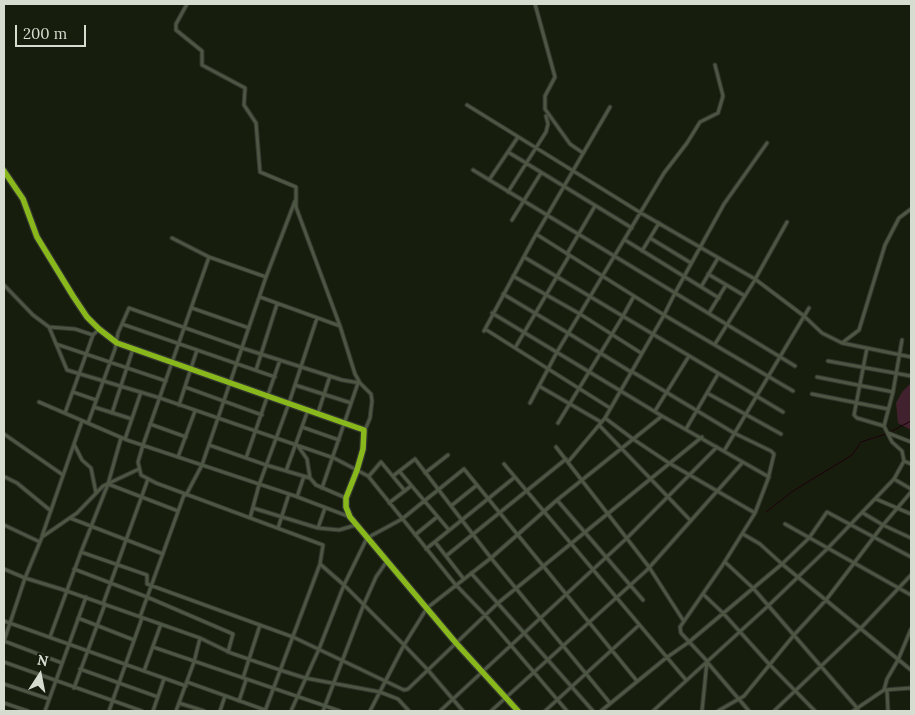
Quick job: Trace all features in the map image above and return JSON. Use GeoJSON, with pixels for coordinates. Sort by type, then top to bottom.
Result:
{"type":"FeatureCollection","features":[{"type":"Feature","properties":{"kind":"highway"},"geometry":{"type":"LineString","coordinates":[[4,171],[23,200],[37,237],[87,317],[116,343],[364,430],[363,449],[346,498],[346,507],[350,518],[456,643],[518,711]]}},
{"type":"Feature","properties":{"kind":"street"},"geometry":{"type":"LineString","coordinates":[[187,4],[176,24],[176,30],[202,51],[202,65],[245,88],[244,105],[256,123],[260,170],[263,174],[294,185],[297,190],[296,207],[340,326],[355,374],[359,383],[371,394],[370,418],[364,430]]}},
{"type":"Feature","properties":{"kind":"street"},"geometry":{"type":"LineString","coordinates":[[508,192],[548,129],[544,104],[545,96],[555,77],[534,4]]}},
{"type":"Feature","properties":{"kind":"street"},"geometry":{"type":"LineString","coordinates":[[530,403],[568,333],[664,172],[687,143],[700,122],[718,113],[723,96],[715,65]]}},
{"type":"Feature","properties":{"kind":"street"},"geometry":{"type":"LineString","coordinates":[[467,105],[641,213],[755,279],[804,316],[822,333],[842,343],[910,356]]}},
{"type":"Feature","properties":{"kind":"street"},"geometry":{"type":"LineString","coordinates":[[610,108],[536,234],[484,330],[610,408]]}},
{"type":"Feature","properties":{"kind":"street"},"geometry":{"type":"LineString","coordinates":[[546,113],[570,144],[583,152]]}},
{"type":"Feature","properties":{"kind":"street"},"geometry":{"type":"LineString","coordinates":[[489,180],[518,137]]}},
{"type":"Feature","properties":{"kind":"street"},"geometry":{"type":"LineString","coordinates":[[446,556],[567,460],[605,418],[664,315],[724,204],[767,143]]}},
{"type":"Feature","properties":{"kind":"street"},"geometry":{"type":"LineString","coordinates":[[508,152],[632,228]]}},
{"type":"Feature","properties":{"kind":"street"},"geometry":{"type":"LineString","coordinates":[[474,170],[795,366]]}},
{"type":"Feature","properties":{"kind":"street"},"geometry":{"type":"LineString","coordinates":[[512,220],[541,173]]}},
{"type":"Feature","properties":{"kind":"street"},"geometry":{"type":"LineString","coordinates":[[109,711],[162,554],[185,495],[202,464],[266,277],[296,198]]}},
{"type":"Feature","properties":{"kind":"street"},"geometry":{"type":"LineString","coordinates":[[515,348],[547,295],[578,235],[596,206]]}},
{"type":"Feature","properties":{"kind":"street"},"geometry":{"type":"LineString","coordinates":[[842,343],[859,330],[885,245],[899,218],[911,210]]}},
{"type":"Feature","properties":{"kind":"street"},"geometry":{"type":"LineString","coordinates":[[715,344],[787,222]]}},
{"type":"Feature","properties":{"kind":"street"},"geometry":{"type":"LineString","coordinates":[[642,251],[659,223]]}},
{"type":"Feature","properties":{"kind":"street"},"geometry":{"type":"LineString","coordinates":[[536,234],[664,315],[793,391]]}},
{"type":"Feature","properties":{"kind":"street"},"geometry":{"type":"LineString","coordinates":[[172,238],[209,257],[266,277]]}},
{"type":"Feature","properties":{"kind":"street"},"geometry":{"type":"LineString","coordinates":[[650,238],[691,263]]}},
{"type":"Feature","properties":{"kind":"street"},"geometry":{"type":"LineString","coordinates":[[625,240],[719,298]]}},
{"type":"Feature","properties":{"kind":"street"},"geometry":{"type":"LineString","coordinates":[[4,621],[164,678],[226,696],[265,711],[320,564],[323,545],[185,495],[148,479],[140,475],[138,462],[209,257]]}},
{"type":"Feature","properties":{"kind":"street"},"geometry":{"type":"LineString","coordinates":[[524,257],[784,412]]}},
{"type":"Feature","properties":{"kind":"street"},"geometry":{"type":"LineString","coordinates":[[701,287],[718,258]]}},
{"type":"Feature","properties":{"kind":"street"},"geometry":{"type":"LineString","coordinates":[[708,274],[745,296]]}},
{"type":"Feature","properties":{"kind":"street"},"geometry":{"type":"LineString","coordinates":[[513,276],[580,314],[641,353]]}},
{"type":"Feature","properties":{"kind":"street"},"geometry":{"type":"LineString","coordinates":[[4,284],[33,315],[49,327],[67,370],[160,398],[333,458],[368,476],[455,584],[485,615],[567,711]]}},
{"type":"Feature","properties":{"kind":"street"},"geometry":{"type":"LineString","coordinates":[[709,313],[726,285]]}},
{"type":"Feature","properties":{"kind":"street"},"geometry":{"type":"LineString","coordinates":[[503,294],[734,433],[774,454],[769,477],[755,513],[725,562],[683,620],[680,627],[681,633],[749,711]]}},
{"type":"Feature","properties":{"kind":"street"},"geometry":{"type":"LineString","coordinates":[[558,423],[634,296]]}},
{"type":"Feature","properties":{"kind":"street"},"geometry":{"type":"LineString","coordinates":[[260,297],[340,326]]}},
{"type":"Feature","properties":{"kind":"street"},"geometry":{"type":"LineString","coordinates":[[256,370],[277,304]]}},
{"type":"Feature","properties":{"kind":"street"},"geometry":{"type":"LineString","coordinates":[[88,423],[129,308],[242,348],[330,376],[359,383]]}},
{"type":"Feature","properties":{"kind":"street"},"geometry":{"type":"LineString","coordinates":[[192,308],[249,328]]}},
{"type":"Feature","properties":{"kind":"street"},"geometry":{"type":"LineString","coordinates":[[724,451],[809,308]]}},
{"type":"Feature","properties":{"kind":"street"},"geometry":{"type":"LineString","coordinates":[[492,313],[662,416],[702,437],[769,477]]}},
{"type":"Feature","properties":{"kind":"street"},"geometry":{"type":"LineString","coordinates":[[250,518],[259,485],[317,318]]}},
{"type":"Feature","properties":{"kind":"street"},"geometry":{"type":"LineString","coordinates":[[122,324],[275,377]]}},
{"type":"Feature","properties":{"kind":"street"},"geometry":{"type":"LineString","coordinates":[[49,327],[76,329],[93,335]]}},
{"type":"Feature","properties":{"kind":"street"},"geometry":{"type":"LineString","coordinates":[[65,413],[93,335],[99,329]]}},
{"type":"Feature","properties":{"kind":"street"},"geometry":{"type":"LineString","coordinates":[[653,711],[798,578],[894,479],[904,461],[902,451],[892,442],[884,426],[893,392],[902,340]]}},
{"type":"Feature","properties":{"kind":"street"},"geometry":{"type":"LineString","coordinates":[[56,344],[166,381]]}},
{"type":"Feature","properties":{"kind":"street"},"geometry":{"type":"LineString","coordinates":[[867,348],[854,417],[884,426]]}},
{"type":"Feature","properties":{"kind":"street"},"geometry":{"type":"LineString","coordinates":[[112,413],[133,349]]}},
{"type":"Feature","properties":{"kind":"street"},"geometry":{"type":"LineString","coordinates":[[179,405],[197,350]]}},
{"type":"Feature","properties":{"kind":"street"},"geometry":{"type":"LineString","coordinates":[[655,411],[689,356]]}},
{"type":"Feature","properties":{"kind":"street"},"geometry":{"type":"LineString","coordinates":[[246,458],[280,360]]}},
{"type":"Feature","properties":{"kind":"street"},"geometry":{"type":"LineString","coordinates":[[828,361],[911,376]]}},
{"type":"Feature","properties":{"kind":"street"},"geometry":{"type":"LineString","coordinates":[[686,429],[718,374]]}},
{"type":"Feature","properties":{"kind":"street"},"geometry":{"type":"LineString","coordinates":[[318,413],[330,376]]}},
{"type":"Feature","properties":{"kind":"street"},"geometry":{"type":"LineString","coordinates":[[817,377],[893,392]]}},
{"type":"Feature","properties":{"kind":"street"},"geometry":{"type":"LineString","coordinates":[[322,488],[359,383]]}},
{"type":"Feature","properties":{"kind":"street"},"geometry":{"type":"LineString","coordinates":[[295,385],[351,402]]}},
{"type":"Feature","properties":{"kind":"street"},"geometry":{"type":"LineString","coordinates":[[539,386],[600,423],[622,450],[691,521]]}},
{"type":"Feature","properties":{"kind":"street"},"geometry":{"type":"LineString","coordinates":[[185,387],[262,415]]}},
{"type":"Feature","properties":{"kind":"street"},"geometry":{"type":"LineString","coordinates":[[73,392],[96,400]]}},
{"type":"Feature","properties":{"kind":"street"},"geometry":{"type":"LineString","coordinates":[[50,637],[141,392]]}},
{"type":"Feature","properties":{"kind":"street"},"geometry":{"type":"LineString","coordinates":[[707,393],[781,434]]}},
{"type":"Feature","properties":{"kind":"street"},"geometry":{"type":"LineString","coordinates":[[812,394],[888,409]]}},
{"type":"Feature","properties":{"kind":"street"},"geometry":{"type":"LineString","coordinates":[[39,402],[123,439],[289,494],[350,518]]}},
{"type":"Feature","properties":{"kind":"street"},"geometry":{"type":"LineString","coordinates":[[94,407],[132,419]]}},
{"type":"Feature","properties":{"kind":"street"},"geometry":{"type":"LineString","coordinates":[[286,471],[308,410]]}},
{"type":"Feature","properties":{"kind":"street"},"geometry":{"type":"LineString","coordinates":[[178,457],[195,411]]}},
{"type":"Feature","properties":{"kind":"street"},"geometry":{"type":"LineString","coordinates":[[370,711],[404,645],[427,608],[455,584],[491,558],[557,500],[622,450],[662,416]]}},
{"type":"Feature","properties":{"kind":"street"},"geometry":{"type":"LineString","coordinates":[[605,418],[633,440],[669,463],[755,513]]}},
{"type":"Feature","properties":{"kind":"street"},"geometry":{"type":"LineString","coordinates":[[62,663],[4,641],[82,421]]}},
{"type":"Feature","properties":{"kind":"street"},"geometry":{"type":"LineString","coordinates":[[150,424],[186,437]]}},
{"type":"Feature","properties":{"kind":"street"},"geometry":{"type":"LineString","coordinates":[[302,427],[339,440]]}},
{"type":"Feature","properties":{"kind":"street"},"geometry":{"type":"LineString","coordinates":[[888,433],[911,442]]}},
{"type":"Feature","properties":{"kind":"street"},"geometry":{"type":"LineString","coordinates":[[4,434],[63,475]]}},
{"type":"Feature","properties":{"kind":"street"},"geometry":{"type":"LineString","coordinates":[[81,552],[147,575],[147,584],[292,637],[404,690],[498,603],[702,437]]}},
{"type":"Feature","properties":{"kind":"street"},"geometry":{"type":"LineString","coordinates":[[74,444],[82,460],[91,468],[96,493]]}},
{"type":"Feature","properties":{"kind":"street"},"geometry":{"type":"LineString","coordinates":[[209,445],[310,478],[316,485],[346,498]]}},
{"type":"Feature","properties":{"kind":"street"},"geometry":{"type":"LineString","coordinates":[[296,445],[307,459],[310,478]]}},
{"type":"Feature","properties":{"kind":"street"},"geometry":{"type":"LineString","coordinates":[[556,447],[628,538],[683,620]]}},
{"type":"Feature","properties":{"kind":"street"},"geometry":{"type":"LineString","coordinates":[[440,711],[605,557],[628,538],[717,447]]}},
{"type":"Feature","properties":{"kind":"street"},"geometry":{"type":"LineString","coordinates":[[425,472],[448,455]]}},
{"type":"Feature","properties":{"kind":"street"},"geometry":{"type":"LineString","coordinates":[[393,476],[414,460],[491,558],[610,703]]}},
{"type":"Feature","properties":{"kind":"street"},"geometry":{"type":"LineString","coordinates":[[904,461],[911,464]]}},
{"type":"Feature","properties":{"kind":"street"},"geometry":{"type":"LineString","coordinates":[[368,476],[380,462],[404,491]]}},
{"type":"Feature","properties":{"kind":"street"},"geometry":{"type":"LineString","coordinates":[[491,711],[649,567],[743,462]]}},
{"type":"Feature","properties":{"kind":"street"},"geometry":{"type":"LineString","coordinates":[[504,464],[638,626],[686,680]]}},
{"type":"Feature","properties":{"kind":"street"},"geometry":{"type":"LineString","coordinates":[[42,538],[69,518],[108,484],[140,469]]}},
{"type":"Feature","properties":{"kind":"street"},"geometry":{"type":"LineString","coordinates":[[291,711],[319,649],[344,584],[367,538],[402,519],[464,469],[637,682]]}},
{"type":"Feature","properties":{"kind":"street"},"geometry":{"type":"LineString","coordinates":[[400,472],[449,530]]}},
{"type":"Feature","properties":{"kind":"street"},"geometry":{"type":"LineString","coordinates":[[297,497],[304,476]]}},
{"type":"Feature","properties":{"kind":"street"},"geometry":{"type":"LineString","coordinates":[[5,477],[17,483],[51,511]]}},
{"type":"Feature","properties":{"kind":"street"},"geometry":{"type":"LineString","coordinates":[[426,549],[515,477]]}},
{"type":"Feature","properties":{"kind":"street"},"geometry":{"type":"LineString","coordinates":[[74,688],[148,479]]}},
{"type":"Feature","properties":{"kind":"street"},"geometry":{"type":"LineString","coordinates":[[718,711],[744,696],[769,664],[826,600],[882,525],[911,490],[894,479]]}},
{"type":"Feature","properties":{"kind":"street"},"geometry":{"type":"LineString","coordinates":[[108,484],[178,511]]}},
{"type":"Feature","properties":{"kind":"street"},"geometry":{"type":"LineString","coordinates":[[452,506],[477,485]]}},
{"type":"Feature","properties":{"kind":"street"},"geometry":{"type":"LineString","coordinates":[[389,503],[411,486]]}},
{"type":"Feature","properties":{"kind":"street"},"geometry":{"type":"LineString","coordinates":[[278,528],[289,494]]}},
{"type":"Feature","properties":{"kind":"street"},"geometry":{"type":"LineString","coordinates":[[876,499],[911,514]]}},
{"type":"Feature","properties":{"kind":"street"},"geometry":{"type":"LineString","coordinates":[[557,500],[643,600]]}},
{"type":"Feature","properties":{"kind":"street"},"geometry":{"type":"LineString","coordinates":[[253,508],[318,528],[339,530],[356,524]]}},
{"type":"Feature","properties":{"kind":"street"},"geometry":{"type":"LineString","coordinates":[[318,528],[325,508]]}},
{"type":"Feature","properties":{"kind":"street"},"geometry":{"type":"LineString","coordinates":[[601,711],[666,658],[689,642],[782,564],[809,538],[827,512],[911,557]]}},
{"type":"Feature","properties":{"kind":"street"},"geometry":{"type":"LineString","coordinates":[[863,513],[882,525],[911,538]]}},
{"type":"Feature","properties":{"kind":"street"},"geometry":{"type":"LineString","coordinates":[[415,535],[438,517]]}},
{"type":"Feature","properties":{"kind":"street"},"geometry":{"type":"LineString","coordinates":[[69,518],[162,554]]}},
{"type":"Feature","properties":{"kind":"street"},"geometry":{"type":"LineString","coordinates":[[784,524],[911,595]]}},
{"type":"Feature","properties":{"kind":"street"},"geometry":{"type":"LineString","coordinates":[[4,525],[40,542]]}},
{"type":"Feature","properties":{"kind":"street"},"geometry":{"type":"LineString","coordinates":[[743,534],[760,544],[798,578],[911,670]]}},
{"type":"Feature","properties":{"kind":"street"},"geometry":{"type":"LineString","coordinates":[[435,542],[463,578]]}},
{"type":"Feature","properties":{"kind":"street"},"geometry":{"type":"LineString","coordinates":[[323,711],[335,684],[364,604],[376,577],[387,561]]}},
{"type":"Feature","properties":{"kind":"street"},"geometry":{"type":"LineString","coordinates":[[725,562],[752,588],[858,709]]}},
{"type":"Feature","properties":{"kind":"street"},"geometry":{"type":"LineString","coordinates":[[320,564],[344,584],[404,645],[462,711]]}},
{"type":"Feature","properties":{"kind":"street"},"geometry":{"type":"LineString","coordinates":[[4,569],[25,578],[67,590],[200,638],[228,652],[280,670],[306,678],[380,692],[398,699],[409,711]]}},
{"type":"Feature","properties":{"kind":"street"},"geometry":{"type":"LineString","coordinates":[[74,570],[147,597],[233,634],[228,652]]}},
{"type":"Feature","properties":{"kind":"street"},"geometry":{"type":"LineString","coordinates":[[471,573],[593,711]]}},
{"type":"Feature","properties":{"kind":"street"},"geometry":{"type":"LineString","coordinates":[[774,711],[861,628],[911,575]]}},
{"type":"Feature","properties":{"kind":"street"},"geometry":{"type":"LineString","coordinates":[[703,594],[815,711]]}},
{"type":"Feature","properties":{"kind":"street"},"geometry":{"type":"LineString","coordinates":[[44,711],[86,597]]}},
{"type":"Feature","properties":{"kind":"street"},"geometry":{"type":"LineString","coordinates":[[78,618],[134,640]]}},
{"type":"Feature","properties":{"kind":"street"},"geometry":{"type":"LineString","coordinates":[[144,671],[161,624]]}},
{"type":"Feature","properties":{"kind":"street"},"geometry":{"type":"LineString","coordinates":[[239,701],[248,659],[260,625]]}},
{"type":"Feature","properties":{"kind":"street"},"geometry":{"type":"LineString","coordinates":[[545,711],[638,626]]}},
{"type":"Feature","properties":{"kind":"street"},"geometry":{"type":"LineString","coordinates":[[888,711],[885,690],[887,679],[898,660],[911,629]]}},
{"type":"Feature","properties":{"kind":"street"},"geometry":{"type":"LineString","coordinates":[[176,711],[194,662],[200,638]]}},
{"type":"Feature","properties":{"kind":"street"},"geometry":{"type":"LineString","coordinates":[[152,647],[340,711]]}},
{"type":"Feature","properties":{"kind":"street"},"geometry":{"type":"LineString","coordinates":[[702,711],[707,661]]}},
{"type":"Feature","properties":{"kind":"street"},"geometry":{"type":"LineString","coordinates":[[4,662],[142,711]]}},
{"type":"Feature","properties":{"kind":"street"},"geometry":{"type":"LineString","coordinates":[[80,669],[158,697]]}},
{"type":"Feature","properties":{"kind":"street"},"geometry":{"type":"LineString","coordinates":[[153,711],[164,678]]}},
{"type":"Feature","properties":{"kind":"street"},"geometry":{"type":"LineString","coordinates":[[4,684],[49,699]]}},
{"type":"Feature","properties":{"kind":"street"},"geometry":{"type":"LineString","coordinates":[[853,711],[885,690],[911,688]]}},
{"type":"Feature","properties":{"kind":"street"},"geometry":{"type":"LineString","coordinates":[[220,711],[226,696]]}},
{"type":"Feature","properties":{"kind":"street"},"geometry":{"type":"LineString","coordinates":[[4,703],[28,711]]}},
{"type":"Feature","properties":{"kind":"street"},"geometry":{"type":"LineString","coordinates":[[180,703],[204,711]]}},
{"type":"Feature","properties":{"kind":"shaded area"},"geometry":{"type":"Polygon","coordinates":[[[911,383],[911,430],[898,423],[896,403],[902,392],[911,383]]]}},
{"type":"Feature","properties":{"kind":"waterway"},"geometry":{"type":"LineString","coordinates":[[890,432],[911,421]]}},
{"type":"Feature","properties":{"kind":"waterway"},"geometry":{"type":"LineString","coordinates":[[766,512],[793,491],[852,455],[861,442],[886,434]]}}]}
